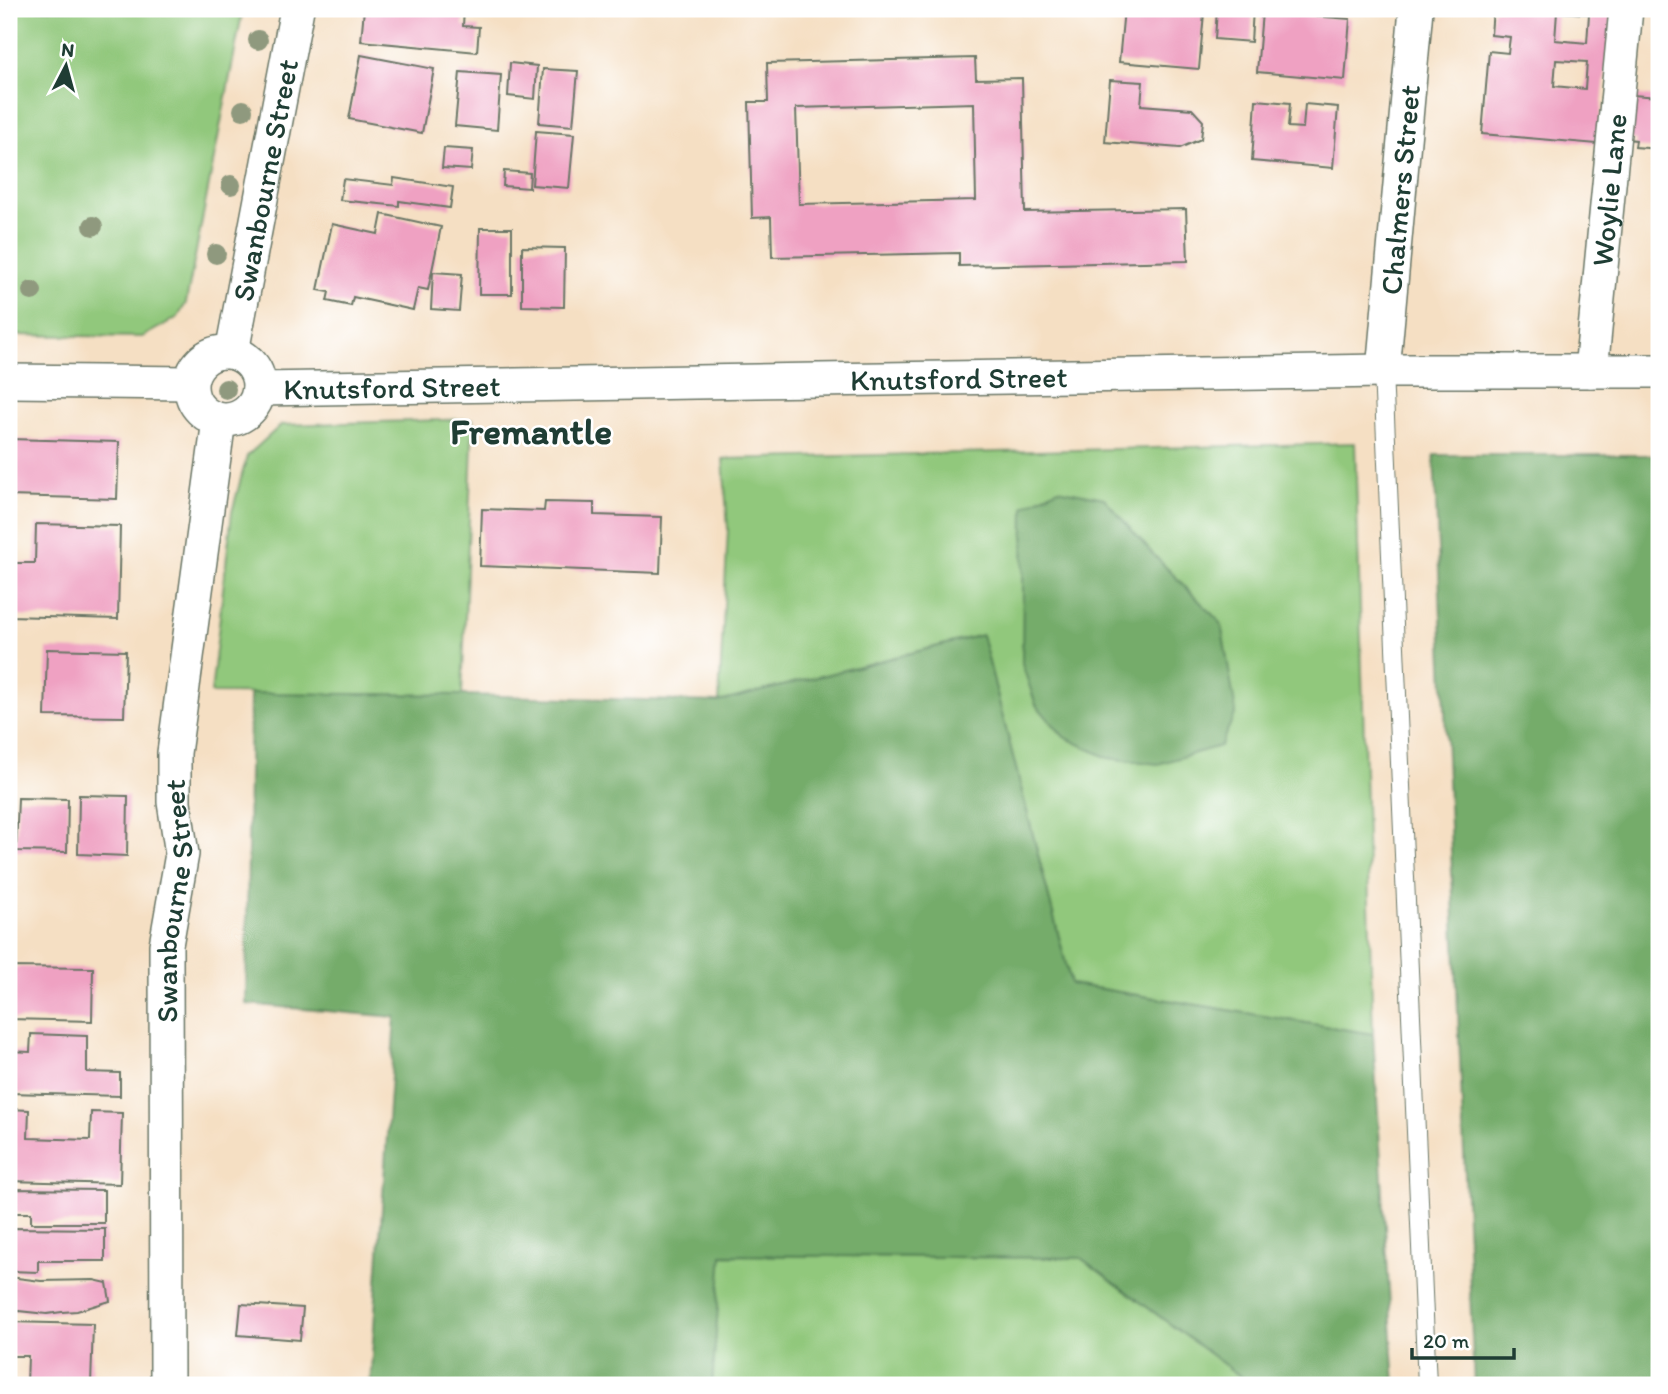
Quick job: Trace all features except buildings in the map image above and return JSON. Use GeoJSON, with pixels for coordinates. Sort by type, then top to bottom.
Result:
{"type":"FeatureCollection","features":[{"type":"Feature","properties":{"kind":"street","name":"Swanbourne Street"},"geometry":{"type":"LineString","coordinates":[[232,352],[297,9]]}},
{"type":"Feature","properties":{"kind":"street","name":"Chalmers Street"},"geometry":{"type":"LineString","coordinates":[[1383,372],[1416,9]]}},
{"type":"Feature","properties":{"kind":"street","name":"Woylie Lane"},"geometry":{"type":"LineString","coordinates":[[1591,371],[1626,9]]}},
{"type":"Feature","properties":{"kind":"street"},"geometry":{"type":"LineString","coordinates":[[232,352],[242,356],[256,369],[259,388],[257,400],[250,409],[230,420],[219,420],[201,411],[191,393],[190,383],[193,372],[209,355],[232,352]]}},
{"type":"Feature","properties":{"kind":"street","name":"Knutsford Street"},"geometry":{"type":"LineString","coordinates":[[259,388],[1383,372],[1659,371]]}},
{"type":"Feature","properties":{"kind":"street"},"geometry":{"type":"LineString","coordinates":[[9,381],[190,383]]}},
{"type":"Feature","properties":{"kind":"street","name":"Swanbourne Street"},"geometry":{"type":"LineString","coordinates":[[167,1385],[166,945],[181,854],[174,802],[174,753],[219,420]]}},
{"type":"Feature","properties":{"kind":"lane"},"geometry":{"type":"LineString","coordinates":[[1383,372],[1427,1385]]}},
{"type":"Feature","properties":{"kind":"green space"},"geometry":{"type":"Polygon","coordinates":[[[9,9],[243,9],[186,303],[178,317],[142,337],[9,335],[9,9]]]}},
{"type":"Feature","properties":{"kind":"green space"},"geometry":{"type":"Polygon","coordinates":[[[473,419],[462,695],[211,693],[232,512],[247,456],[281,425],[473,419]]]}},
{"type":"Feature","properties":{"kind":"green space"},"geometry":{"type":"Polygon","coordinates":[[[1355,443],[1373,1034],[1071,984],[982,635],[719,702],[728,529],[723,459],[1355,443]]]}},
{"type":"Feature","properties":{"kind":"green space"},"geometry":{"type":"Polygon","coordinates":[[[1434,455],[1659,455],[1659,1385],[1474,1385],[1434,455]]]}},
{"type":"Feature","properties":{"kind":"green space"},"geometry":{"type":"Polygon","coordinates":[[[1058,489],[1104,498],[1150,551],[1221,623],[1236,712],[1220,746],[1158,764],[1108,758],[1064,737],[1036,705],[1022,664],[1024,506],[1058,489]]]}},
{"type":"Feature","properties":{"kind":"green space"},"geometry":{"type":"Polygon","coordinates":[[[982,635],[1071,984],[1373,1034],[1395,1385],[1252,1385],[1081,1258],[722,1255],[712,1385],[370,1385],[395,1017],[246,1004],[250,693],[719,702],[982,635]]]}},
{"type":"Feature","properties":{"kind":"green space"},"geometry":{"type":"Polygon","coordinates":[[[721,1255],[1081,1258],[1252,1385],[712,1385],[721,1255]]]}},
{"type":"Feature","properties":{"kind":"district","name":"Fremantle"},"geometry":{"type":"Point","coordinates":[531,431]}}]}
